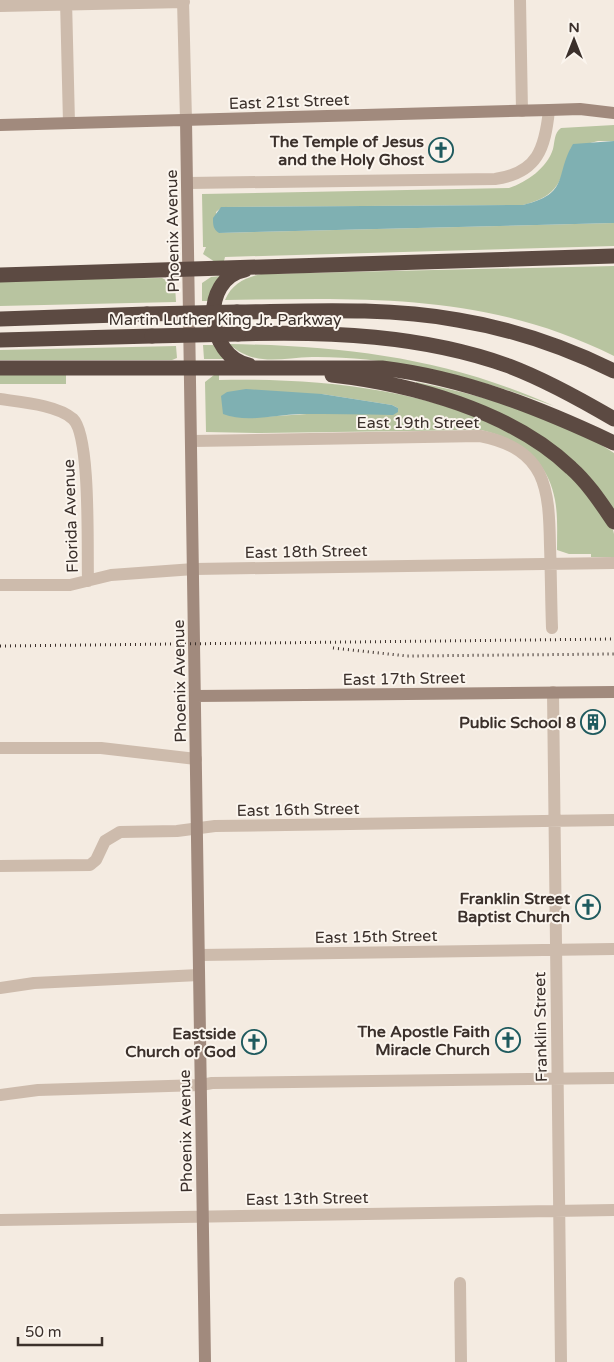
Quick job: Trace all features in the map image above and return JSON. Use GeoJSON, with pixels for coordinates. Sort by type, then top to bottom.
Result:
{"type":"FeatureCollection","features":[{"type":"Feature","properties":{"kind":"highway"},"geometry":{"type":"LineString","coordinates":[[0,275],[614,256]]}},
{"type":"Feature","properties":{"kind":"highway"},"geometry":{"type":"LineString","coordinates":[[580,258],[614,262]]}},
{"type":"Feature","properties":{"kind":"highway"},"geometry":{"type":"LineString","coordinates":[[264,267],[238,272],[224,283],[214,306],[213,322],[222,348],[230,356],[242,364],[347,377],[399,386],[459,404],[494,419],[543,445],[572,468],[614,522]]}},
{"type":"Feature","properties":{"kind":"highway","name":"Martin Luther King Jr. Parkway"},"geometry":{"type":"LineString","coordinates":[[0,319],[237,312],[377,312],[452,319],[542,341],[614,371]]}},
{"type":"Feature","properties":{"kind":"highway","name":"Martin Luther King Jr. Parkway"},"geometry":{"type":"LineString","coordinates":[[0,340],[238,334],[331,334],[396,340],[450,350],[489,360],[529,374],[614,419]]}},
{"type":"Feature","properties":{"kind":"highway"},"geometry":{"type":"LineString","coordinates":[[0,368],[372,367],[434,376],[504,397],[614,443]]}},
{"type":"Feature","properties":{"kind":"street"},"geometry":{"type":"LineString","coordinates":[[520,0],[522,111]]}},
{"type":"Feature","properties":{"kind":"street"},"geometry":{"type":"LineString","coordinates":[[0,6],[66,2],[184,1]]}},
{"type":"Feature","properties":{"kind":"street","name":"Phoenix Avenue"},"geometry":{"type":"LineString","coordinates":[[184,1],[194,569],[204,1362]]}},
{"type":"Feature","properties":{"kind":"street"},"geometry":{"type":"LineString","coordinates":[[66,2],[69,123]]}},
{"type":"Feature","properties":{"kind":"street","name":"East 21st Street"},"geometry":{"type":"LineString","coordinates":[[0,125],[580,109],[614,103]]}},
{"type":"Feature","properties":{"kind":"street","name":"East 21st Street"},"geometry":{"type":"LineString","coordinates":[[580,109],[614,113]]}},
{"type":"Feature","properties":{"kind":"street"},"geometry":{"type":"LineString","coordinates":[[188,183],[495,179],[511,177],[524,170],[543,147],[549,110]]}},
{"type":"Feature","properties":{"kind":"street","name":"Florida Avenue"},"geometry":{"type":"LineString","coordinates":[[0,399],[40,405],[71,417],[78,425],[84,450],[88,581]]}},
{"type":"Feature","properties":{"kind":"street","name":"East 19th Street"},"geometry":{"type":"LineString","coordinates":[[192,440],[480,436],[500,441],[524,456],[543,481],[549,504],[551,564]]}},
{"type":"Feature","properties":{"kind":"street","name":"East 18th Street"},"geometry":{"type":"LineString","coordinates":[[0,585],[70,585],[111,575],[194,569],[614,563]]}},
{"type":"Feature","properties":{"kind":"street"},"geometry":{"type":"LineString","coordinates":[[551,564],[552,628]]}},
{"type":"Feature","properties":{"kind":"street","name":"Franklin Street"},"geometry":{"type":"LineString","coordinates":[[553,692],[561,1362]]}},
{"type":"Feature","properties":{"kind":"street","name":"East 17th Street"},"geometry":{"type":"LineString","coordinates":[[195,696],[614,692]]}},
{"type":"Feature","properties":{"kind":"street"},"geometry":{"type":"LineString","coordinates":[[0,748],[101,748],[196,759]]}},
{"type":"Feature","properties":{"kind":"street","name":"East 16th Street"},"geometry":{"type":"LineString","coordinates":[[0,866],[90,865],[96,860],[105,841],[120,832],[197,829],[215,826],[614,820]]}},
{"type":"Feature","properties":{"kind":"street","name":"East 15th Street"},"geometry":{"type":"LineString","coordinates":[[199,955],[614,949]]}},
{"type":"Feature","properties":{"kind":"street"},"geometry":{"type":"LineString","coordinates":[[0,988],[34,983],[199,975]]}},
{"type":"Feature","properties":{"kind":"street"},"geometry":{"type":"LineString","coordinates":[[0,1095],[38,1090],[201,1085],[212,1083],[614,1078]]}},
{"type":"Feature","properties":{"kind":"street","name":"East 13th Street"},"geometry":{"type":"LineString","coordinates":[[0,1220],[614,1210]]}},
{"type":"Feature","properties":{"kind":"street"},"geometry":{"type":"LineString","coordinates":[[460,1283],[461,1362]]}},
{"type":"Feature","properties":{"kind":"green space"},"geometry":{"type":"Polygon","coordinates":[[[614,125],[614,141],[598,141],[571,148],[557,186],[544,197],[523,205],[222,207],[216,212],[219,233],[614,223],[614,246],[225,257],[224,261],[215,262],[203,254],[206,247],[203,247],[202,194],[509,188],[523,182],[541,168],[550,156],[556,135],[561,128],[614,125]]]}},
{"type":"Feature","properties":{"kind":"green space"},"geometry":{"type":"Polygon","coordinates":[[[614,266],[614,356],[566,335],[519,320],[423,303],[326,299],[225,300],[239,282],[261,274],[614,266]]]}},
{"type":"Feature","properties":{"kind":"green space"},"geometry":{"type":"Polygon","coordinates":[[[221,276],[208,301],[202,301],[202,283],[211,277],[221,276]]]}},
{"type":"Feature","properties":{"kind":"green space"},"geometry":{"type":"Polygon","coordinates":[[[162,278],[175,285],[176,302],[0,306],[0,280],[162,278]]]}},
{"type":"Feature","properties":{"kind":"green space"},"geometry":{"type":"Polygon","coordinates":[[[229,344],[314,348],[395,358],[474,376],[554,406],[495,386],[405,365],[343,358],[258,358],[248,356],[229,344]]]}},
{"type":"Feature","properties":{"kind":"green space"},"geometry":{"type":"Polygon","coordinates":[[[203,345],[213,345],[224,359],[204,359],[203,345]]]}},
{"type":"Feature","properties":{"kind":"green space"},"geometry":{"type":"Polygon","coordinates":[[[176,346],[177,358],[172,360],[0,360],[0,350],[176,346]]]}},
{"type":"Feature","properties":{"kind":"green space"},"geometry":{"type":"Polygon","coordinates":[[[66,373],[66,384],[0,384],[0,374],[66,373]]]}},
{"type":"Feature","properties":{"kind":"green space"},"geometry":{"type":"Polygon","coordinates":[[[214,375],[219,375],[219,380],[314,382],[364,388],[414,398],[462,412],[507,431],[548,456],[601,509],[614,534],[614,557],[591,557],[591,554],[569,554],[557,550],[557,512],[546,473],[529,453],[507,439],[481,430],[206,432],[205,382],[214,375]],[[322,394],[229,416],[261,417],[398,408],[392,405],[322,394]]]}},
{"type":"Feature","properties":{"kind":"green space"},"geometry":{"type":"Polygon","coordinates":[[[416,382],[519,408],[568,428],[614,453],[614,513],[581,469],[416,386],[416,382]]]}},
{"type":"Feature","properties":{"kind":"water"},"geometry":{"type":"Polygon","coordinates":[[[614,141],[614,223],[219,233],[213,225],[213,218],[221,207],[523,205],[548,195],[555,189],[573,144],[614,141]]]}},
{"type":"Feature","properties":{"kind":"water"},"geometry":{"type":"Polygon","coordinates":[[[246,389],[322,394],[392,405],[398,408],[398,412],[393,415],[300,414],[261,418],[241,418],[223,414],[221,396],[227,392],[246,389]]]}},
{"type":"Feature","properties":{"kind":"railway"},"geometry":{"type":"LineString","coordinates":[[0,646],[614,639]]}},
{"type":"Feature","properties":{"kind":"railway"},"geometry":{"type":"LineString","coordinates":[[333,648],[407,656],[614,654]]}},
{"type":"Feature","properties":{"kind":"place","name":"The Temple of Jesus and the Holy Ghost"},"geometry":{"type":"Point","coordinates":[441,150]}},
{"type":"Feature","properties":{"kind":"place","name":"Public School 8"},"geometry":{"type":"Point","coordinates":[593,722]}},
{"type":"Feature","properties":{"kind":"place","name":"Franklin Street Baptist Church"},"geometry":{"type":"Point","coordinates":[588,907]}},
{"type":"Feature","properties":{"kind":"place","name":"The Apostle Faith Miracle Church"},"geometry":{"type":"Point","coordinates":[508,1040]}},
{"type":"Feature","properties":{"kind":"place","name":"Eastside Church of God"},"geometry":{"type":"Point","coordinates":[254,1042]}}]}
